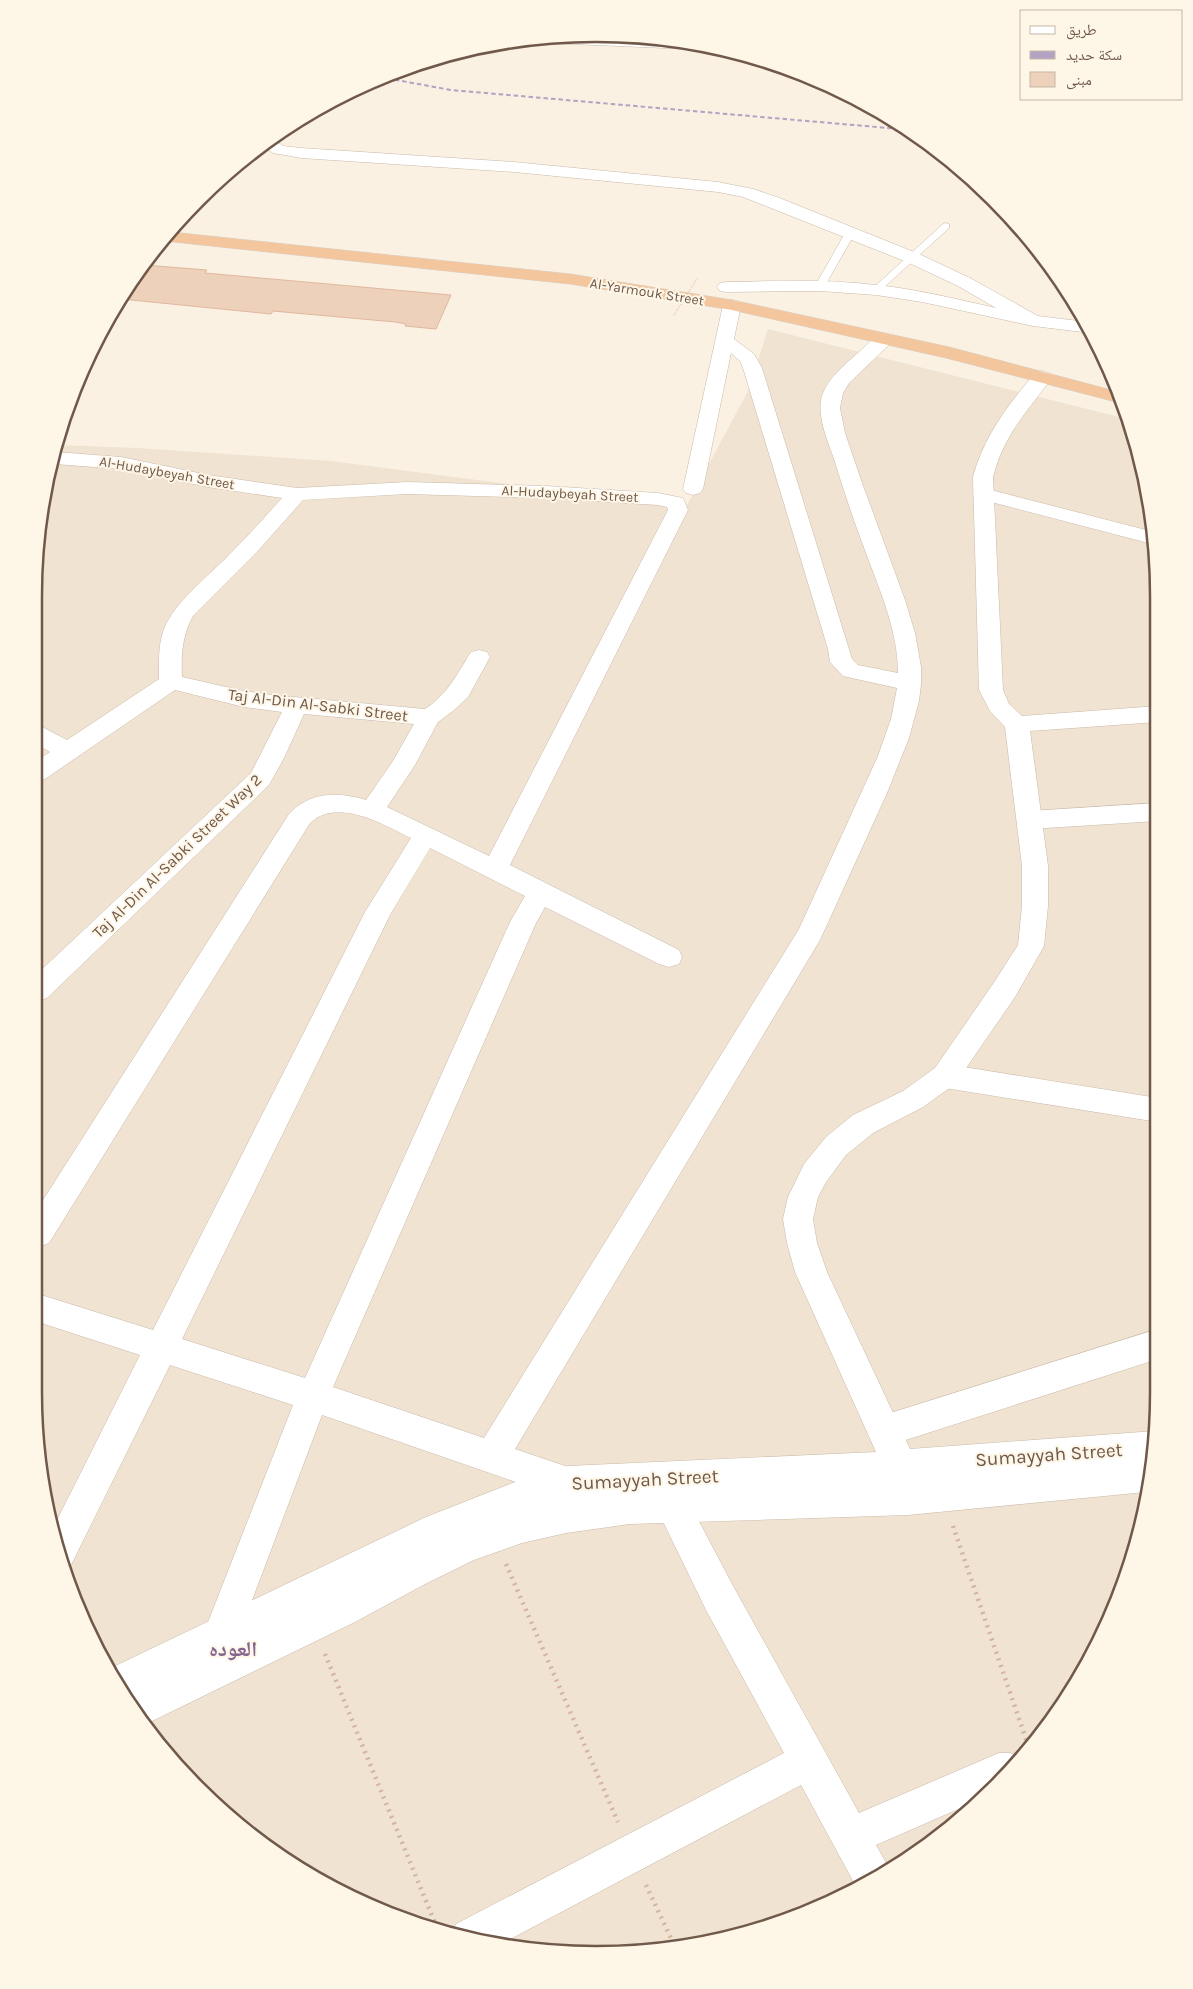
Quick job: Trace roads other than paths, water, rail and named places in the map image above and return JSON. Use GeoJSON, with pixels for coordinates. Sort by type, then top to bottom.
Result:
{"type":"FeatureCollection","features":[{"type":"Feature","properties":{"kind":"highway","name":"Al-Yarmouk Street"},"geometry":{"type":"LineString","coordinates":[[187,224],[530,258],[702,281],[810,303]]}},
{"type":"Feature","properties":{"kind":"highway","name":"Al-Yarmouk Street"},"geometry":{"type":"LineString","coordinates":[[174,238],[504,271],[570,279],[732,305],[886,338],[1047,367],[1112,396]]}},
{"type":"Feature","properties":{"kind":"highway"},"geometry":{"type":"LineString","coordinates":[[776,314],[790,299]]}},
{"type":"Feature","properties":{"kind":"highway"},"geometry":{"type":"LineString","coordinates":[[949,336],[988,346]]}},
{"type":"Feature","properties":{"kind":"street"},"geometry":{"type":"LineString","coordinates":[[274,147],[279,150],[302,153],[514,167],[718,187],[747,193],[913,258],[964,282],[1033,321]]}},
{"type":"Feature","properties":{"kind":"street"},"geometry":{"type":"LineString","coordinates":[[726,287],[820,286],[876,290],[922,297],[1033,321],[1080,327]]}},
{"type":"Feature","properties":{"kind":"street"},"geometry":{"type":"LineString","coordinates":[[693,489],[732,305]]}},
{"type":"Feature","properties":{"kind":"street"},"geometry":{"type":"LineString","coordinates":[[491,1458],[811,933],[837,881],[881,779],[900,724],[909,682],[908,647],[894,599],[851,482],[835,430],[832,408],[834,391],[859,362],[886,338]]}},
{"type":"Feature","properties":{"kind":"street"},"geometry":{"type":"LineString","coordinates":[[725,341],[741,351],[751,362],[759,394],[836,640],[841,662],[852,671],[909,682]]}},
{"type":"Feature","properties":{"kind":"street"},"geometry":{"type":"LineString","coordinates":[[904,1482],[884,1431],[811,1272],[798,1219],[803,1197],[815,1173],[836,1146],[864,1124],[913,1099],[945,1076],[1005,989],[1031,946],[1035,906],[1034,866],[1017,724],[995,703],[991,690],[983,477],[987,459],[994,442],[1047,367]]}},
{"type":"Feature","properties":{"kind":"street","name":"Al-Hudaybeyah Street"},"geometry":{"type":"LineString","coordinates":[[60,458],[121,463],[208,481],[297,494],[407,488],[459,489],[671,500],[678,506],[495,870]]}},
{"type":"Feature","properties":{"kind":"street"},"geometry":{"type":"LineString","coordinates":[[43,768],[171,682],[170,648],[176,623],[184,612],[248,548],[297,494]]}},
{"type":"Feature","properties":{"kind":"street"},"geometry":{"type":"LineString","coordinates":[[983,494],[1147,537]]}},
{"type":"Feature","properties":{"kind":"street","name":"Taj Al-Din Al-Sabki Street"},"geometry":{"type":"LineString","coordinates":[[171,682],[244,699],[296,706],[429,717],[448,705],[459,693],[479,657]]}},
{"type":"Feature","properties":{"kind":"street","name":"Taj Al-Din Al-Sabki Street Way 2"},"geometry":{"type":"LineString","coordinates":[[43,984],[260,779],[296,706]]}},
{"type":"Feature","properties":{"kind":"street"},"geometry":{"type":"LineString","coordinates":[[1017,724],[1150,715]]}},
{"type":"Feature","properties":{"kind":"street"},"geometry":{"type":"LineString","coordinates":[[372,811],[403,765],[429,717]]}},
{"type":"Feature","properties":{"kind":"street"},"geometry":{"type":"LineString","coordinates":[[43,738],[68,751]]}},
{"type":"Feature","properties":{"kind":"street"},"geometry":{"type":"LineString","coordinates":[[43,1226],[306,810],[320,804],[347,805],[372,811],[670,957]]}},
{"type":"Feature","properties":{"kind":"street"},"geometry":{"type":"LineString","coordinates":[[1030,820],[1150,812]]}},
{"type":"Feature","properties":{"kind":"street"},"geometry":{"type":"LineString","coordinates":[[63,1544],[160,1346],[378,912],[425,836]]}},
{"type":"Feature","properties":{"kind":"street"},"geometry":{"type":"LineString","coordinates":[[220,1635],[313,1396],[523,922],[540,893]]}},
{"type":"Feature","properties":{"kind":"street"},"geometry":{"type":"LineString","coordinates":[[945,1076],[1150,1109]]}},
{"type":"Feature","properties":{"kind":"street"},"geometry":{"type":"LineString","coordinates":[[43,1310],[313,1396],[568,1483]]}},
{"type":"Feature","properties":{"kind":"street"},"geometry":{"type":"LineString","coordinates":[[884,1431],[1150,1347]]}},
{"type":"Feature","properties":{"kind":"street","name":"Sumayyah Street"},"geometry":{"type":"LineString","coordinates":[[141,1707],[313,1623],[414,1570],[467,1545],[522,1526],[566,1516],[630,1507],[672,1505],[904,1482],[1147,1448]]}},
{"type":"Feature","properties":{"kind":"street","name":"Sumayyah Street"},"geometry":{"type":"LineString","coordinates":[[124,1681],[438,1530],[515,1499],[568,1483],[838,1471],[904,1482],[942,1495],[1144,1475]]}},
{"type":"Feature","properties":{"kind":"street"},"geometry":{"type":"LineString","coordinates":[[672,1505],[719,1597],[871,1874]]}},
{"type":"Feature","properties":{"kind":"street"},"geometry":{"type":"LineString","coordinates":[[478,1934],[808,1760]]}},
{"type":"Feature","properties":{"kind":"street"},"geometry":{"type":"LineString","coordinates":[[851,1836],[1000,1772]]}},
{"type":"Feature","properties":{"kind":"lane"},"geometry":{"type":"LineString","coordinates":[[876,290],[946,226]]}},
{"type":"Feature","properties":{"kind":"lane"},"geometry":{"type":"LineString","coordinates":[[820,286],[850,233]]}},
{"type":"Feature","properties":{"kind":"railway"},"geometry":{"type":"LineString","coordinates":[[397,80],[451,90],[892,128]]}},
{"type":"Feature","properties":{"kind":"district","name":"العوده"},"geometry":{"type":"Point","coordinates":[233,1649]}}]}
